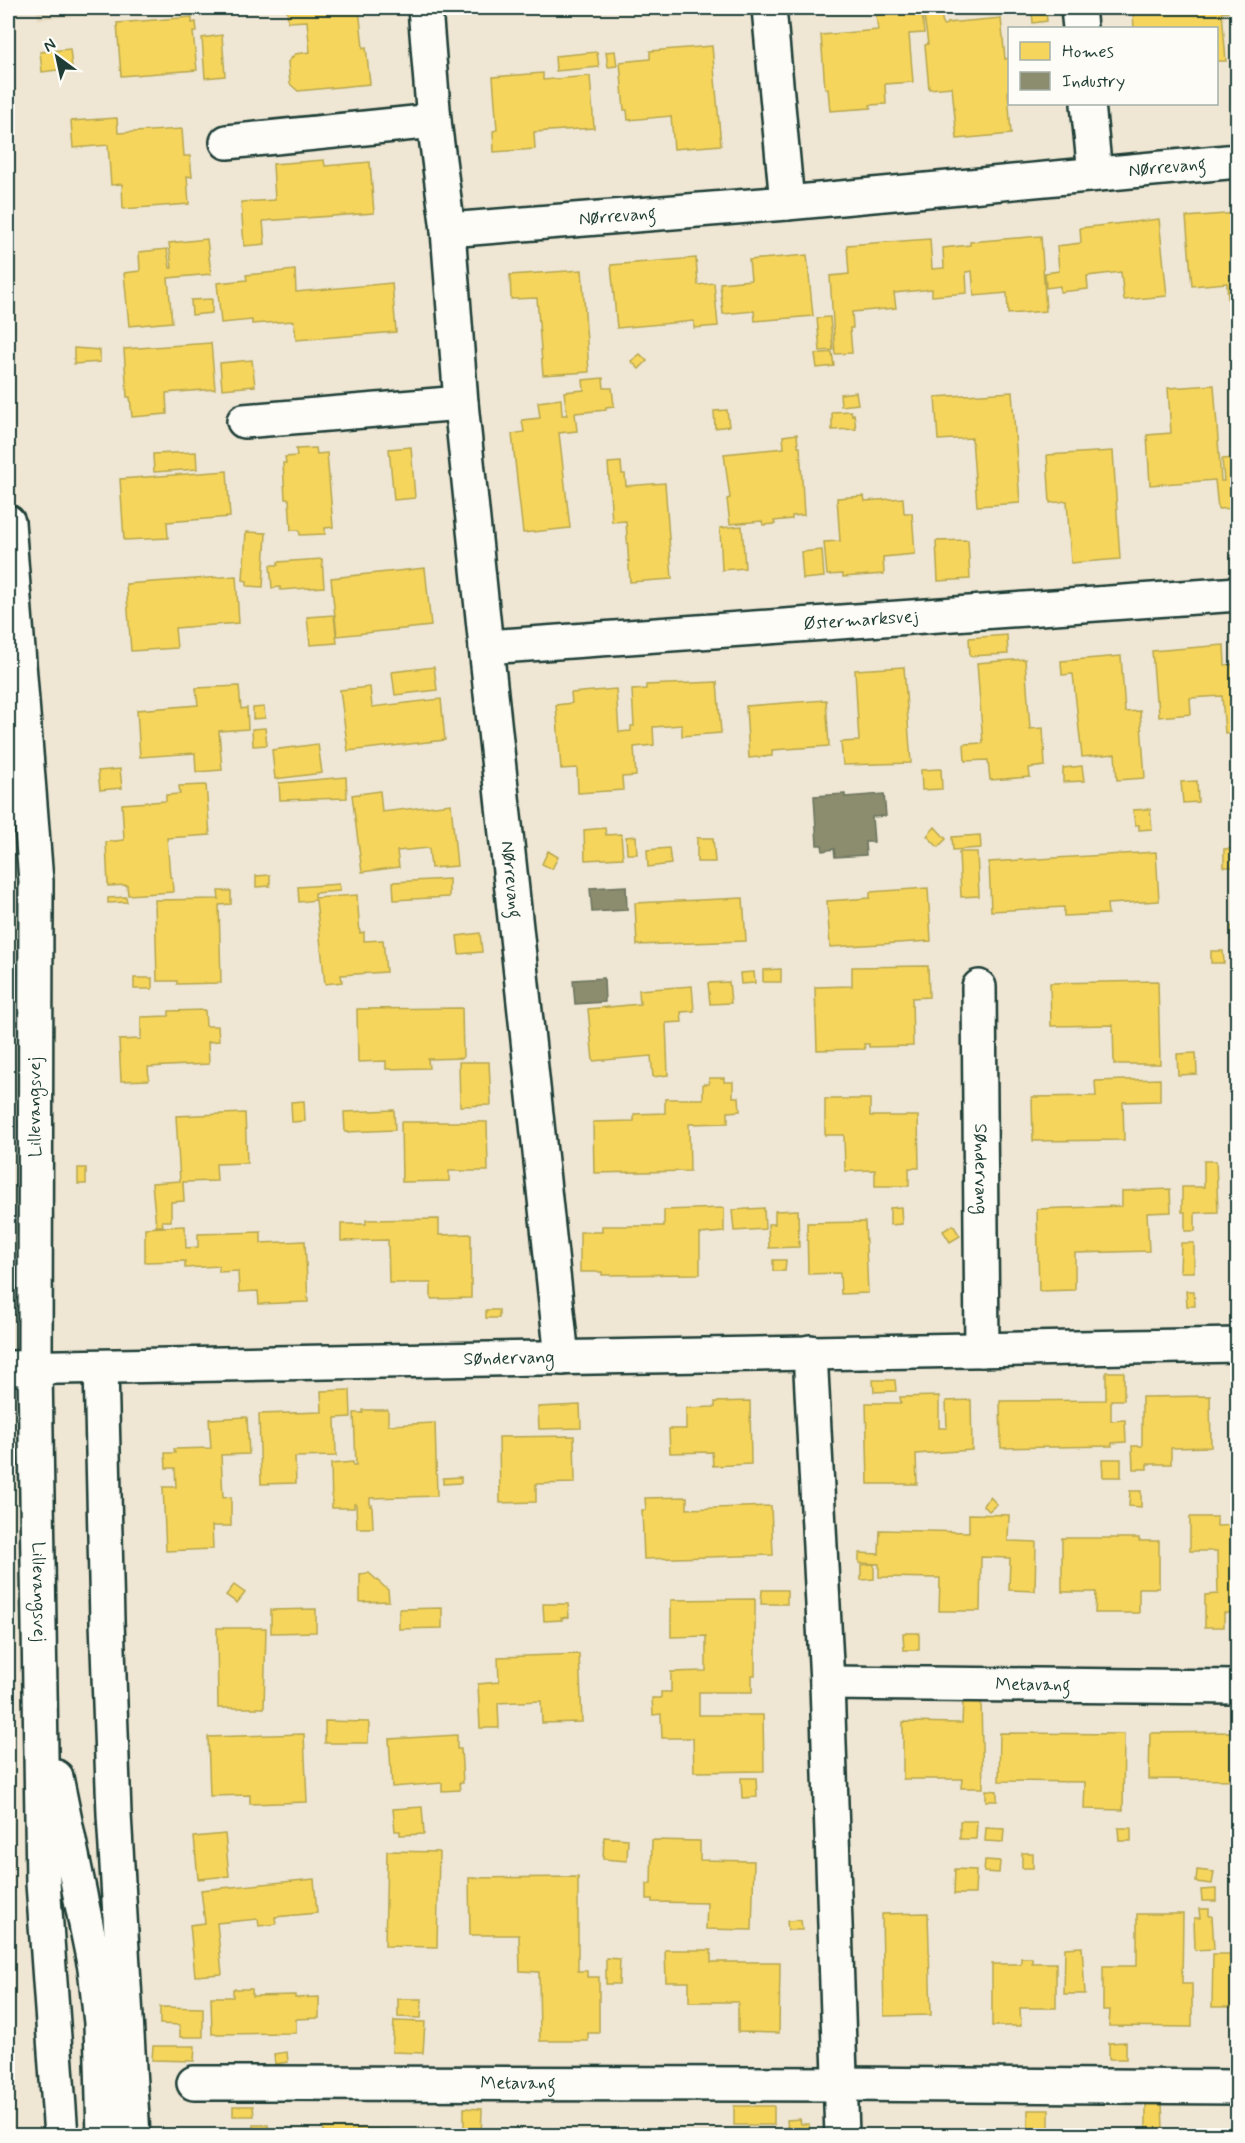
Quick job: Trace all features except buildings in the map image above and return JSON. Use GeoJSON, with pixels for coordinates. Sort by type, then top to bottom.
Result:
{"type":"FeatureCollection","features":[{"type":"Feature","properties":{"kind":"street","name":"Nørrevang"},"geometry":{"type":"LineString","coordinates":[[425,8],[434,121],[448,230],[461,403],[562,1358]]}},
{"type":"Feature","properties":{"kind":"street"},"geometry":{"type":"LineString","coordinates":[[769,8],[787,203]]}},
{"type":"Feature","properties":{"kind":"street"},"geometry":{"type":"LineString","coordinates":[[1078,8],[1080,27]]}},
{"type":"Feature","properties":{"kind":"street"},"geometry":{"type":"LineString","coordinates":[[1088,105],[1095,174]]}},
{"type":"Feature","properties":{"kind":"street"},"geometry":{"type":"LineString","coordinates":[[227,142],[434,121]]}},
{"type":"Feature","properties":{"kind":"street","name":"Nørrevang"},"geometry":{"type":"LineString","coordinates":[[448,230],[787,203],[1238,161]]}},
{"type":"Feature","properties":{"kind":"street"},"geometry":{"type":"LineString","coordinates":[[244,421],[461,403]]}},
{"type":"Feature","properties":{"kind":"street","name":"Lillevangsvej"},"geometry":{"type":"LineString","coordinates":[[8,522],[36,881],[21,1369],[41,1693],[43,1883],[61,2136]]}},
{"type":"Feature","properties":{"kind":"street","name":"Østermarksvej"},"geometry":{"type":"LineString","coordinates":[[486,647],[1238,594]]}},
{"type":"Feature","properties":{"kind":"street","name":"Søndervang"},"geometry":{"type":"LineString","coordinates":[[979,987],[982,1350]]}},
{"type":"Feature","properties":{"kind":"street","name":"Søndervang"},"geometry":{"type":"LineString","coordinates":[[21,1369],[1238,1345]]}},
{"type":"Feature","properties":{"kind":"street"},"geometry":{"type":"LineString","coordinates":[[810,1352],[827,1683],[842,2136]]}},
{"type":"Feature","properties":{"kind":"street"},"geometry":{"type":"LineString","coordinates":[[101,1367],[114,1814],[133,2136]]}},
{"type":"Feature","properties":{"kind":"street","name":"Metavang"},"geometry":{"type":"LineString","coordinates":[[827,1683],[1238,1687]]}},
{"type":"Feature","properties":{"kind":"street","name":"Lillevangsvej"},"geometry":{"type":"LineString","coordinates":[[41,1693],[95,1968],[101,2023],[104,2136]]}},
{"type":"Feature","properties":{"kind":"street","name":"Metavang"},"geometry":{"type":"LineString","coordinates":[[194,2083],[1238,2087]]}},
{"type":"Feature","properties":{"kind":"shaded area"},"geometry":{"type":"Polygon","coordinates":[[[37,8],[169,8],[38,19],[37,8]]]}}]}
